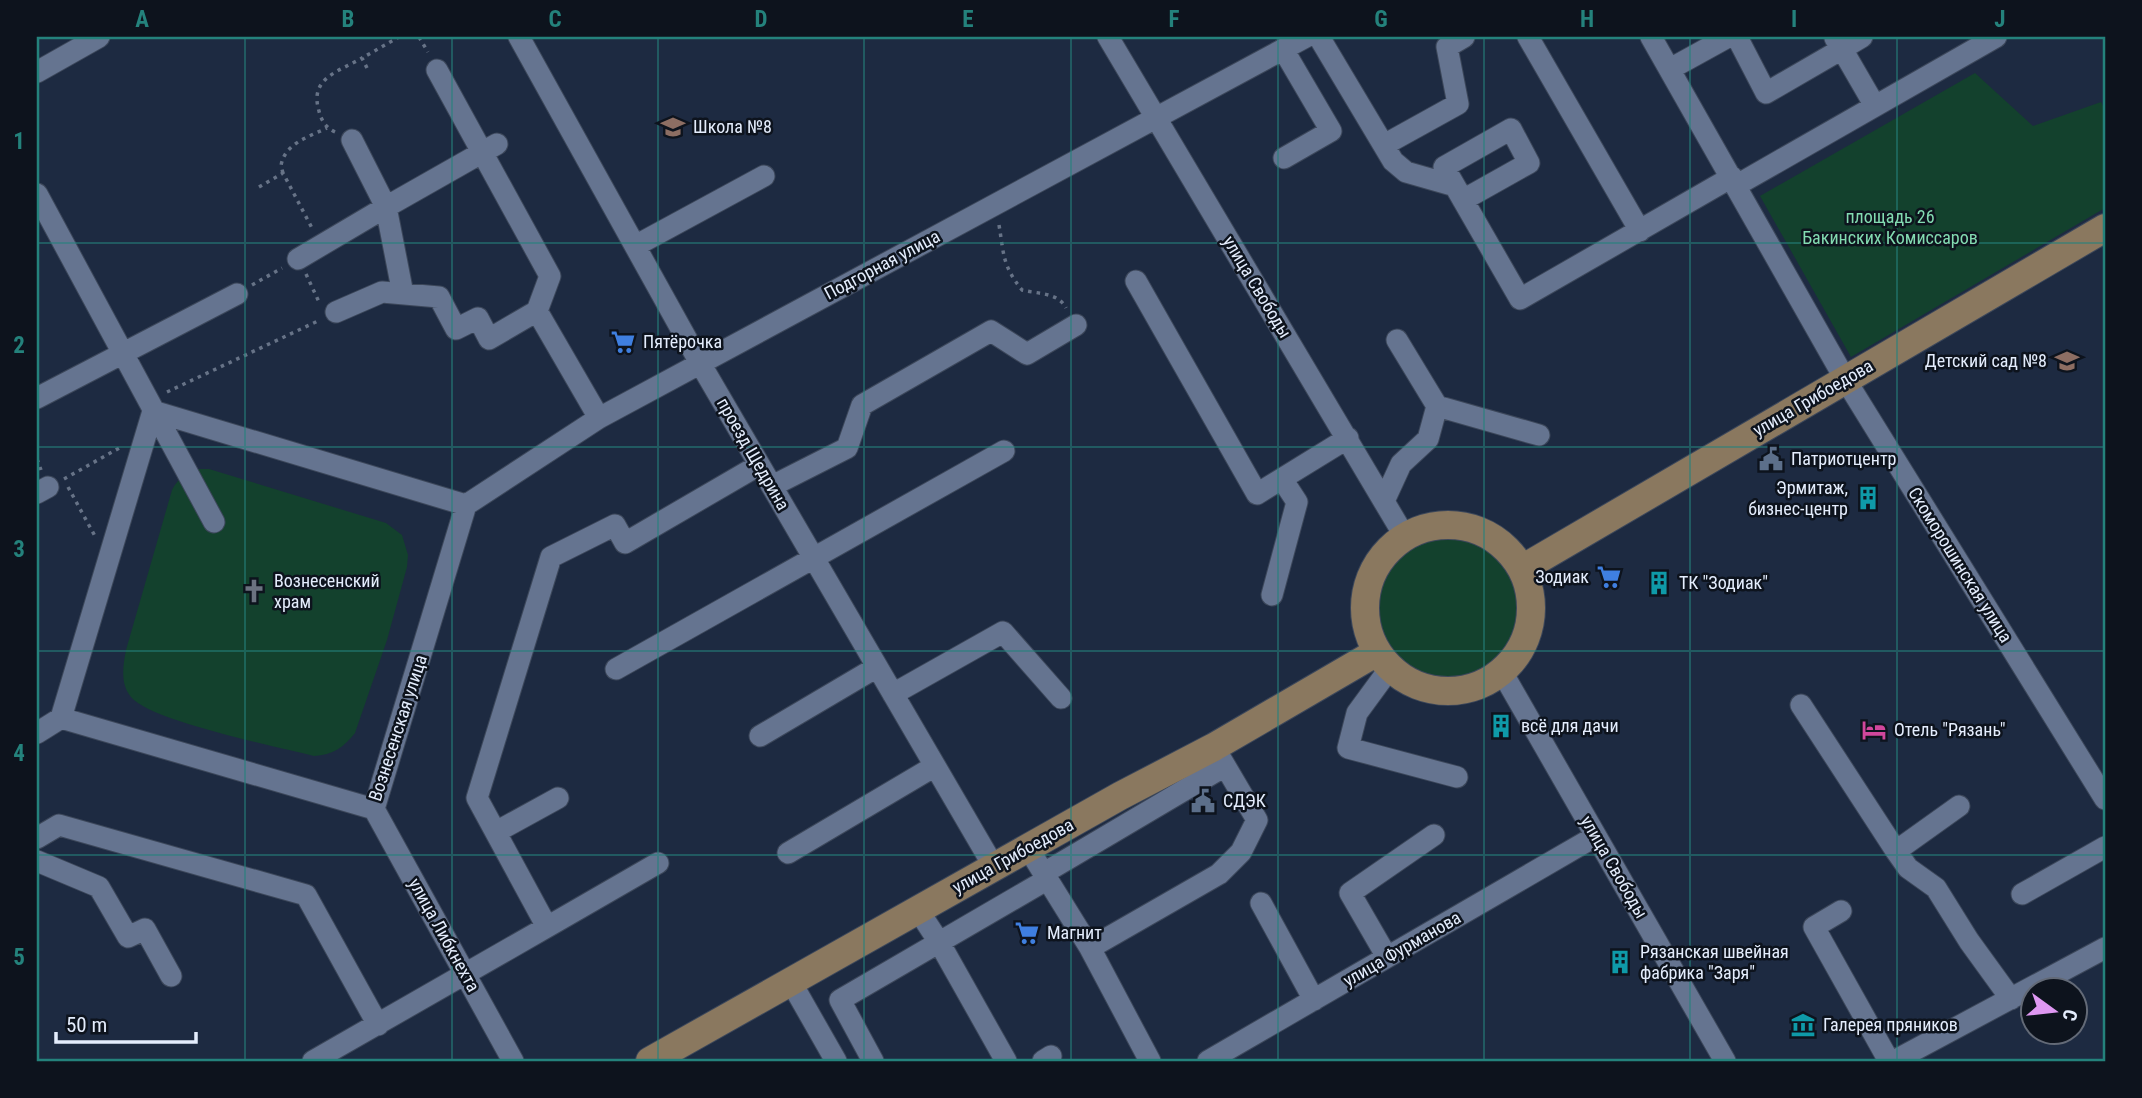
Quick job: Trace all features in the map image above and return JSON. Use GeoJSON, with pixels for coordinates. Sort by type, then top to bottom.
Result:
{"type":"FeatureCollection","features":[{"type":"Feature","properties":{"kind":"main road","name":"улица Грибоедова"},"geometry":{"type":"LineString","coordinates":[[1522,569],[2105,229]]}},
{"type":"Feature","properties":{"kind":"main road"},"geometry":{"type":"LineString","coordinates":[[1436,526],[1463,526],[1488,535],[1506,548],[1522,569],[1531,601],[1531,623],[1521,650],[1502,673],[1477,687],[1450,692],[1413,684],[1383,660],[1368,633],[1365,602],[1371,576],[1385,553],[1405,537],[1436,526]]}},
{"type":"Feature","properties":{"kind":"main road","name":"улица Грибоедова"},"geometry":{"type":"LineString","coordinates":[[650,1061],[1028,848],[1219,757],[1383,660]]}},
{"type":"Feature","properties":{"kind":"street"},"geometry":{"type":"LineString","coordinates":[[37,72],[99,37]]}},
{"type":"Feature","properties":{"kind":"street","name":"проезд Щедрина"},"geometry":{"type":"LineString","coordinates":[[519,37],[700,363],[994,867]]}},
{"type":"Feature","properties":{"kind":"street","name":"улица Свободы"},"geometry":{"type":"LineString","coordinates":[[1108,37],[1405,537]]}},
{"type":"Feature","properties":{"kind":"street","name":"Подгорная улица"},"geometry":{"type":"LineString","coordinates":[[466,505],[600,418],[1306,37]]}},
{"type":"Feature","properties":{"kind":"street"},"geometry":{"type":"LineString","coordinates":[[1319,37],[1368,109],[1393,161],[1406,172],[1459,193],[1520,299],[1640,231],[1875,106],[1996,37]]}},
{"type":"Feature","properties":{"kind":"street"},"geometry":{"type":"LineString","coordinates":[[1384,145],[1458,104],[1447,47],[1464,37]]}},
{"type":"Feature","properties":{"kind":"street"},"geometry":{"type":"LineString","coordinates":[[1528,37],[1640,231]]}},
{"type":"Feature","properties":{"kind":"street","name":"Скоморошинская улица"},"geometry":{"type":"LineString","coordinates":[[1651,37],[1845,379],[2105,799]]}},
{"type":"Feature","properties":{"kind":"street"},"geometry":{"type":"LineString","coordinates":[[1670,69],[1728,37]]}},
{"type":"Feature","properties":{"kind":"street"},"geometry":{"type":"LineString","coordinates":[[1737,37],[1766,93],[1839,43],[1862,37]]}},
{"type":"Feature","properties":{"kind":"street"},"geometry":{"type":"LineString","coordinates":[[1839,43],[1875,106]]}},
{"type":"Feature","properties":{"kind":"street"},"geometry":{"type":"LineString","coordinates":[[1283,49],[1331,131],[1284,158]]}},
{"type":"Feature","properties":{"kind":"street"},"geometry":{"type":"LineString","coordinates":[[331,314],[382,292],[439,297],[456,329],[478,318],[489,339],[537,311],[550,276],[529,221],[489,148],[437,70]]}},
{"type":"Feature","properties":{"kind":"street"},"geometry":{"type":"LineString","coordinates":[[352,140],[386,207],[403,293]]}},
{"type":"Feature","properties":{"kind":"street"},"geometry":{"type":"LineString","coordinates":[[298,259],[489,148]]}},
{"type":"Feature","properties":{"kind":"street"},"geometry":{"type":"LineString","coordinates":[[635,246],[764,176]]}},
{"type":"Feature","properties":{"kind":"street"},"geometry":{"type":"LineString","coordinates":[[37,194],[214,522]]}},
{"type":"Feature","properties":{"kind":"street"},"geometry":{"type":"LineString","coordinates":[[1136,281],[1257,494],[1348,438]]}},
{"type":"Feature","properties":{"kind":"street"},"geometry":{"type":"LineString","coordinates":[[37,398],[122,351],[237,294]]}},
{"type":"Feature","properties":{"kind":"street"},"geometry":{"type":"LineString","coordinates":[[537,311],[600,418]]}},
{"type":"Feature","properties":{"kind":"street"},"geometry":{"type":"LineString","coordinates":[[772,486],[847,448],[862,405],[991,331],[1027,354],[1076,325]]}},
{"type":"Feature","properties":{"kind":"street"},"geometry":{"type":"LineString","coordinates":[[1396,340],[1437,406],[1539,435]]}},
{"type":"Feature","properties":{"kind":"street"},"geometry":{"type":"LineString","coordinates":[[1384,501],[1401,464],[1428,439],[1437,406]]}},
{"type":"Feature","properties":{"kind":"street"},"geometry":{"type":"LineString","coordinates":[[153,411],[466,505]]}},
{"type":"Feature","properties":{"kind":"street"},"geometry":{"type":"LineString","coordinates":[[37,733],[61,718],[153,411]]}},
{"type":"Feature","properties":{"kind":"street"},"geometry":{"type":"LineString","coordinates":[[616,669],[1004,451]]}},
{"type":"Feature","properties":{"kind":"street"},"geometry":{"type":"LineString","coordinates":[[547,927],[477,798],[551,557],[615,525],[625,543],[760,466]]}},
{"type":"Feature","properties":{"kind":"street"},"geometry":{"type":"LineString","coordinates":[[1272,595],[1297,502],[1282,479]]}},
{"type":"Feature","properties":{"kind":"street","name":"Вознесенская улица"},"geometry":{"type":"LineString","coordinates":[[61,718],[374,808],[466,505]]}},
{"type":"Feature","properties":{"kind":"street"},"geometry":{"type":"LineString","coordinates":[[893,694],[1003,632],[1061,698]]}},
{"type":"Feature","properties":{"kind":"street"},"geometry":{"type":"LineString","coordinates":[[1383,660],[1357,713],[1348,748],[1457,777]]}},
{"type":"Feature","properties":{"kind":"street"},"geometry":{"type":"LineString","coordinates":[[760,736],[877,667]]}},
{"type":"Feature","properties":{"kind":"street","name":"улица Свободы"},"geometry":{"type":"LineString","coordinates":[[1502,673],[1725,1061]]}},
{"type":"Feature","properties":{"kind":"street"},"geometry":{"type":"LineString","coordinates":[[1801,705],[1908,868],[1936,888],[1969,941],[2011,999]]}},
{"type":"Feature","properties":{"kind":"street"},"geometry":{"type":"LineString","coordinates":[[873,1061],[840,1000],[1046,876],[1219,757],[1257,820],[1241,852],[1219,874],[1090,948]]}},
{"type":"Feature","properties":{"kind":"street"},"geometry":{"type":"LineString","coordinates":[[788,853],[935,766]]}},
{"type":"Feature","properties":{"kind":"street"},"geometry":{"type":"LineString","coordinates":[[496,832],[558,799]]}},
{"type":"Feature","properties":{"kind":"street"},"geometry":{"type":"LineString","coordinates":[[1896,851],[1959,806]]}},
{"type":"Feature","properties":{"kind":"street","name":"улица Либкнехта"},"geometry":{"type":"LineString","coordinates":[[374,808],[513,1061]]}},
{"type":"Feature","properties":{"kind":"street"},"geometry":{"type":"LineString","coordinates":[[37,838],[58,825],[306,895],[378,1025]]}},
{"type":"Feature","properties":{"kind":"street"},"geometry":{"type":"LineString","coordinates":[[1387,957],[1350,893],[1434,835]]}},
{"type":"Feature","properties":{"kind":"street","name":"улица Фурманова"},"geometry":{"type":"LineString","coordinates":[[1208,1061],[1596,836]]}},
{"type":"Feature","properties":{"kind":"street"},"geometry":{"type":"LineString","coordinates":[[2022,894],[2105,847]]}},
{"type":"Feature","properties":{"kind":"street"},"geometry":{"type":"LineString","coordinates":[[1028,848],[1090,948],[1150,1061]]}},
{"type":"Feature","properties":{"kind":"street"},"geometry":{"type":"LineString","coordinates":[[37,861],[99,887],[128,937],[145,929],[171,976]]}},
{"type":"Feature","properties":{"kind":"street"},"geometry":{"type":"LineString","coordinates":[[313,1061],[467,975],[657,863]]}},
{"type":"Feature","properties":{"kind":"street"},"geometry":{"type":"LineString","coordinates":[[1261,903],[1314,1000]]}},
{"type":"Feature","properties":{"kind":"street"},"geometry":{"type":"LineString","coordinates":[[918,910],[1006,1061]]}},
{"type":"Feature","properties":{"kind":"street"},"geometry":{"type":"LineString","coordinates":[[1841,911],[1814,927],[1892,1061],[2105,948]]}},
{"type":"Feature","properties":{"kind":"street"},"geometry":{"type":"LineString","coordinates":[[791,982],[836,1061]]}},
{"type":"Feature","properties":{"kind":"path"},"geometry":{"type":"LineString","coordinates":[[321,245],[283,173],[281,166],[286,151],[294,144],[327,128],[319,113],[316,94],[320,82],[399,37]]}},
{"type":"Feature","properties":{"kind":"path"},"geometry":{"type":"LineString","coordinates":[[362,58],[367,68]]}},
{"type":"Feature","properties":{"kind":"path"},"geometry":{"type":"LineString","coordinates":[[259,187],[283,173]]}},
{"type":"Feature","properties":{"kind":"path"},"geometry":{"type":"LineString","coordinates":[[993,205],[1001,250],[1009,274],[1022,290],[1050,295],[1063,302],[1076,325]]}},
{"type":"Feature","properties":{"kind":"path"},"geometry":{"type":"LineString","coordinates":[[167,392],[331,314],[298,259],[237,294]]}},
{"type":"Feature","properties":{"kind":"path"},"geometry":{"type":"LineString","coordinates":[[99,545],[50,486],[131,442]]}},
{"type":"Feature","properties":{"kind":"green space","name":"площадь 26 Бакинских Комиссаров"},"geometry":{"type":"Polygon","coordinates":[[[1975,73],[2033,126],[2101,102],[2105,110],[2105,208],[1851,357],[1760,196],[1975,73]]]}},
{"type":"Feature","properties":{"kind":"green space"},"geometry":{"type":"Polygon","coordinates":[[[196,469],[209,469],[386,523],[402,535],[408,555],[407,567],[387,640],[355,733],[332,752],[314,756],[188,724],[143,706],[131,697],[125,686],[123,675],[126,650],[172,490],[179,480],[196,469]]]}},
{"type":"Feature","properties":{"kind":"green space"},"geometry":{"type":"Polygon","coordinates":[[[1449,535],[1477,541],[1501,556],[1516,580],[1522,608],[1516,636],[1501,660],[1477,675],[1449,681],[1421,675],[1397,660],[1382,636],[1376,608],[1382,580],[1397,556],[1421,541],[1449,535]]]}},
{"type":"Feature","properties":{"kind":"place","name":"Школа №8"},"geometry":{"type":"Point","coordinates":[673,127]}},
{"type":"Feature","properties":{"kind":"place","name":"Пятёрочка"},"geometry":{"type":"Point","coordinates":[623,342]}},
{"type":"Feature","properties":{"kind":"place","name":"Детский сад №8"},"geometry":{"type":"Point","coordinates":[2067,361]}},
{"type":"Feature","properties":{"kind":"place","name":"Патриотцентр"},"geometry":{"type":"Point","coordinates":[1771,459]}},
{"type":"Feature","properties":{"kind":"place","name":"Эрмитаж, бизнес-центр"},"geometry":{"type":"Point","coordinates":[1868,498]}},
{"type":"Feature","properties":{"kind":"place","name":"Зодиак"},"geometry":{"type":"Point","coordinates":[1609,577]}},
{"type":"Feature","properties":{"kind":"place","name":"ТК \"Зодиак\""},"geometry":{"type":"Point","coordinates":[1659,583]}},
{"type":"Feature","properties":{"kind":"place","name":"Вознесенский храм"},"geometry":{"type":"Point","coordinates":[254,591]}},
{"type":"Feature","properties":{"kind":"place","name":"всё для дачи"},"geometry":{"type":"Point","coordinates":[1501,726]}},
{"type":"Feature","properties":{"kind":"place","name":"Отель \"Рязань\""},"geometry":{"type":"Point","coordinates":[1874,730]}},
{"type":"Feature","properties":{"kind":"place","name":"СДЭК"},"geometry":{"type":"Point","coordinates":[1203,801]}},
{"type":"Feature","properties":{"kind":"place","name":"Магнит"},"geometry":{"type":"Point","coordinates":[1027,933]}},
{"type":"Feature","properties":{"kind":"place","name":"Рязанская швейная фабрика \"Заря\""},"geometry":{"type":"Point","coordinates":[1620,962]}},
{"type":"Feature","properties":{"kind":"place","name":"Галерея пряников"},"geometry":{"type":"Point","coordinates":[1803,1025]}}]}
